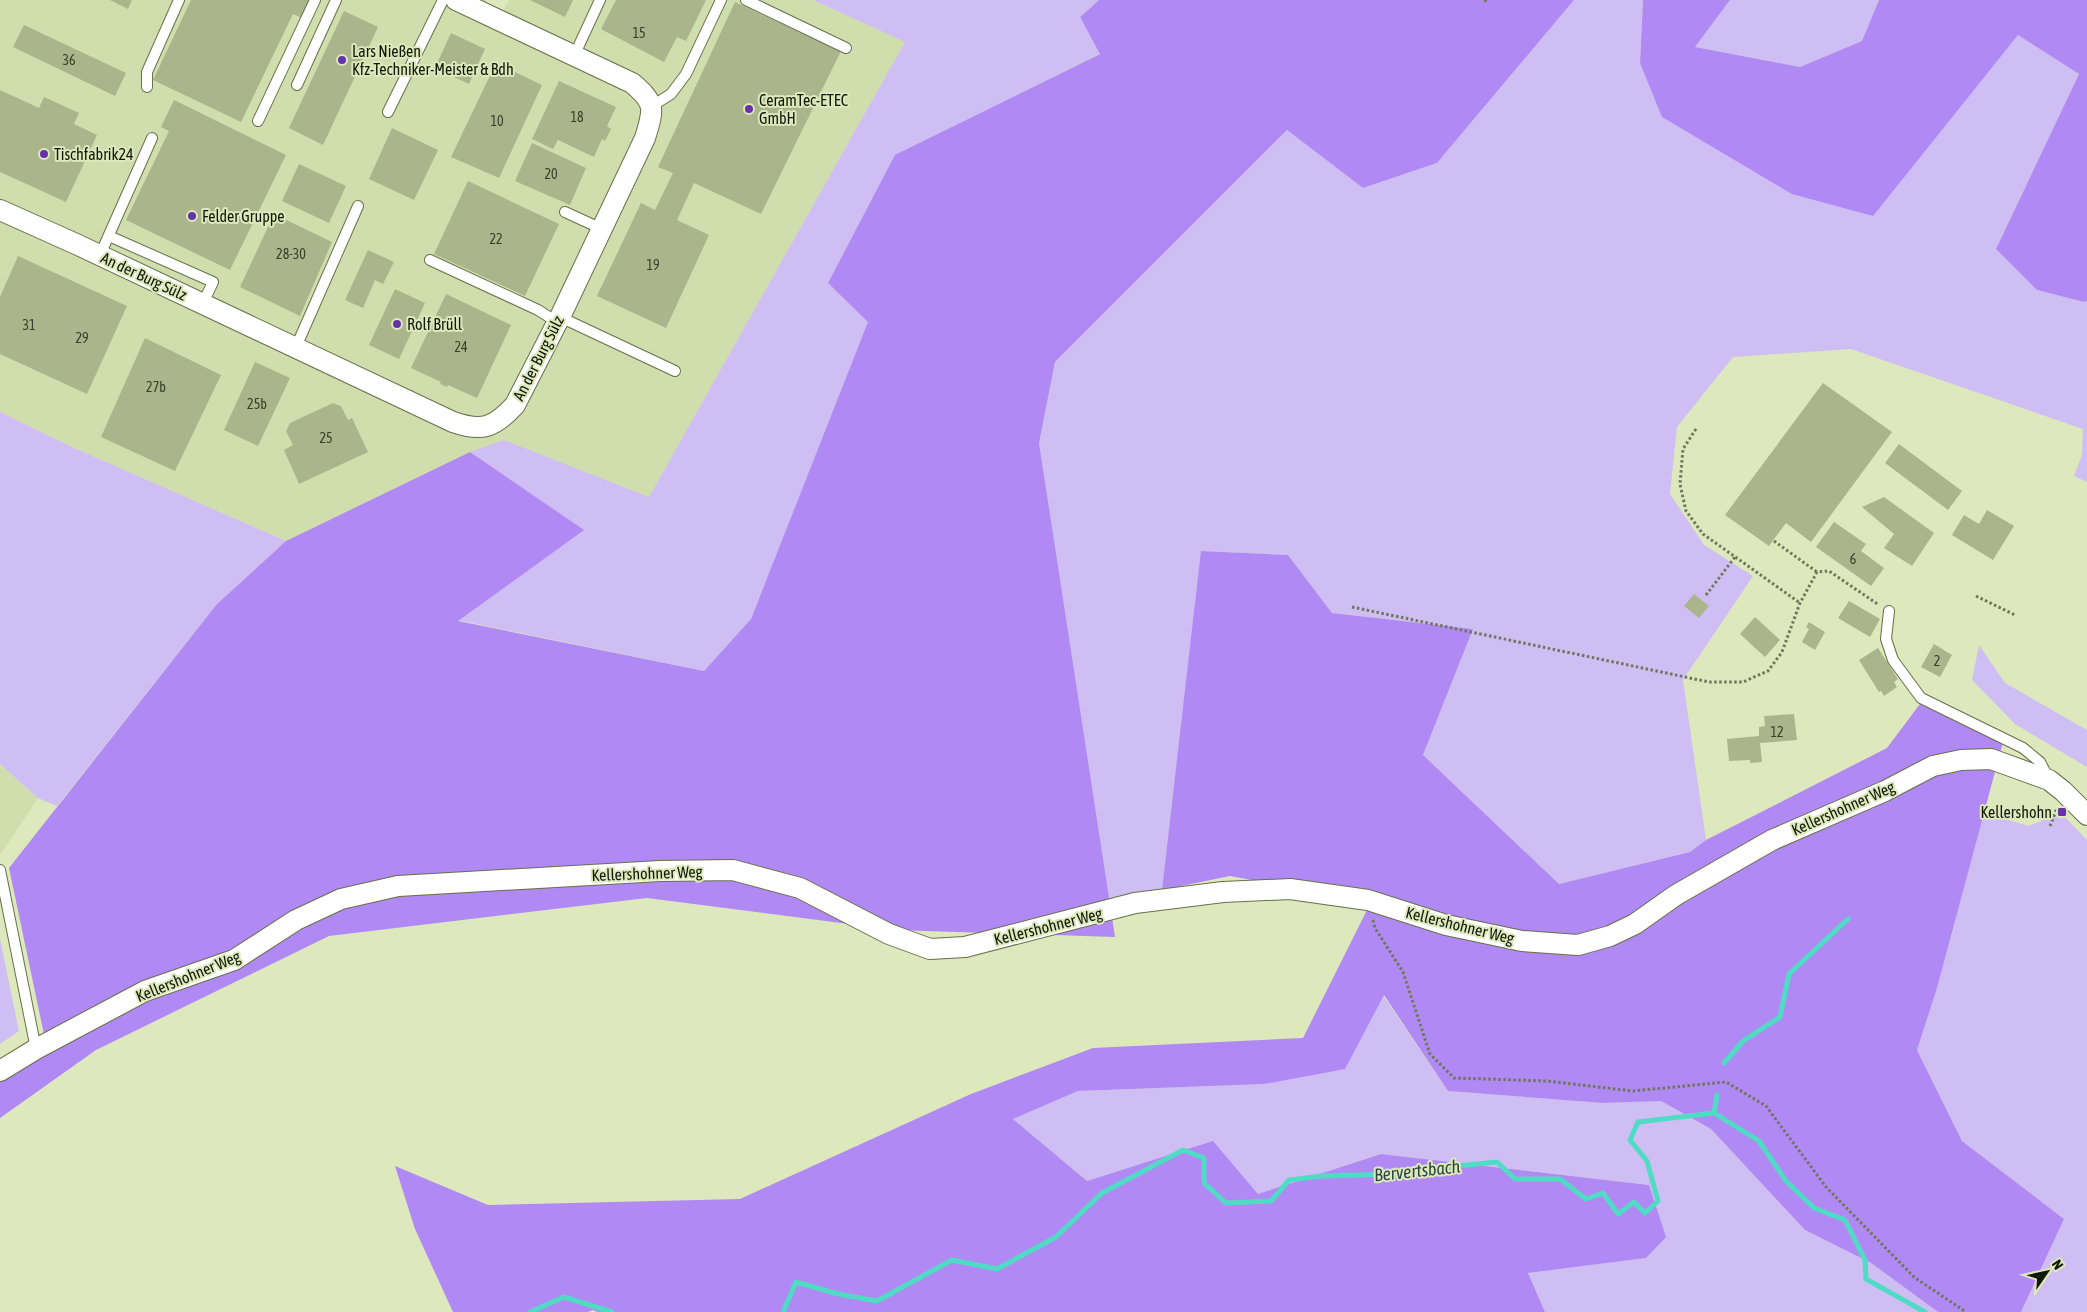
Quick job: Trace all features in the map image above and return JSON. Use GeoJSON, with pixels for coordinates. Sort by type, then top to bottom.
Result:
{"type":"FeatureCollection","features":[{"type":"Feature","properties":{"kind":"street"},"geometry":{"type":"LineString","coordinates":[[456,0],[632,83],[646,94],[652,106]]}},
{"type":"Feature","properties":{"kind":"street","name":"An der Burg Sülz"},"geometry":{"type":"LineString","coordinates":[[0,210],[203,303],[453,422],[467,427],[489,427],[505,416],[515,404],[558,320],[645,138],[652,106]]}},
{"type":"Feature","properties":{"kind":"street","name":"Kellershohner Weg"},"geometry":{"type":"LineString","coordinates":[[0,1071],[36,1049],[145,991],[234,960],[296,920],[341,899],[398,886],[660,871],[733,870],[800,888],[890,934],[930,949],[966,947],[1135,903],[1223,892],[1290,889],[1368,900],[1455,927],[1522,941],[1578,945],[1610,936],[1635,924],[1676,895],[1772,840],[1885,791],[1933,766],[1961,760],[1990,759],[2049,780],[2087,815]]}},
{"type":"Feature","properties":{"kind":"lane"},"geometry":{"type":"LineString","coordinates":[[147,87],[147,72],[179,0]]}},
{"type":"Feature","properties":{"kind":"lane"},"geometry":{"type":"LineString","coordinates":[[258,121],[315,0]]}},
{"type":"Feature","properties":{"kind":"lane"},"geometry":{"type":"LineString","coordinates":[[297,85],[336,0]]}},
{"type":"Feature","properties":{"kind":"lane"},"geometry":{"type":"LineString","coordinates":[[388,112],[443,0]]}},
{"type":"Feature","properties":{"kind":"lane"},"geometry":{"type":"LineString","coordinates":[[574,56],[600,0]]}},
{"type":"Feature","properties":{"kind":"lane"},"geometry":{"type":"LineString","coordinates":[[652,106],[671,94],[686,74],[721,0]]}},
{"type":"Feature","properties":{"kind":"lane"},"geometry":{"type":"LineString","coordinates":[[746,0],[846,48]]}},
{"type":"Feature","properties":{"kind":"lane"},"geometry":{"type":"LineString","coordinates":[[100,255],[152,138]]}},
{"type":"Feature","properties":{"kind":"lane"},"geometry":{"type":"LineString","coordinates":[[296,347],[358,206]]}},
{"type":"Feature","properties":{"kind":"lane"},"geometry":{"type":"LineString","coordinates":[[564,212],[602,228]]}},
{"type":"Feature","properties":{"kind":"lane"},"geometry":{"type":"LineString","coordinates":[[109,236],[213,282],[203,303]]}},
{"type":"Feature","properties":{"kind":"lane"},"geometry":{"type":"LineString","coordinates":[[430,260],[558,320],[675,371]]}},
{"type":"Feature","properties":{"kind":"lane"},"geometry":{"type":"LineString","coordinates":[[1888,611],[1886,639],[1893,660],[1921,698],[2023,748],[2040,762],[2049,780]]}},
{"type":"Feature","properties":{"kind":"lane"},"geometry":{"type":"LineString","coordinates":[[0,870],[36,1049]]}},
{"type":"Feature","properties":{"kind":"path"},"geometry":{"type":"LineString","coordinates":[[1696,429],[1683,449],[1680,484],[1686,511],[1703,534],[1800,603]]}},
{"type":"Feature","properties":{"kind":"path"},"geometry":{"type":"LineString","coordinates":[[1774,542],[1817,572],[1829,571],[1888,611]]}},
{"type":"Feature","properties":{"kind":"path"},"geometry":{"type":"LineString","coordinates":[[1706,595],[1735,557]]}},
{"type":"Feature","properties":{"kind":"path"},"geometry":{"type":"LineString","coordinates":[[1352,607],[1709,682],[1743,682],[1768,671],[1782,652],[1800,603],[1817,572]]}},
{"type":"Feature","properties":{"kind":"path"},"geometry":{"type":"LineString","coordinates":[[1976,596],[2015,615]]}},
{"type":"Feature","properties":{"kind":"path"},"geometry":{"type":"LineString","coordinates":[[1368,900],[1375,928],[1404,972],[1430,1054],[1454,1078],[1547,1081],[1634,1092],[1726,1082],[1766,1106],[1826,1187],[1914,1277],[1966,1312]]}},
{"type":"Feature","properties":{"kind":"shaded area"},"geometry":{"type":"Polygon","coordinates":[[[0,0],[487,0],[482,11],[499,19],[509,0],[813,0],[905,42],[649,497],[504,440],[470,452],[286,541],[72,447],[0,412],[0,0]]]}},
{"type":"Feature","properties":{"kind":"shaded area"},"geometry":{"type":"Polygon","coordinates":[[[813,0],[1099,0],[1080,17],[1101,53],[895,156],[828,283],[869,322],[751,619],[704,671],[457,620],[583,530],[470,452],[504,440],[649,497],[905,42],[813,0]]]}},
{"type":"Feature","properties":{"kind":"shaded area"},"geometry":{"type":"Polygon","coordinates":[[[1099,0],[1574,0],[1437,163],[1363,188],[1287,130],[1055,362],[1039,443],[1115,937],[895,930],[647,898],[329,936],[96,1050],[0,1118],[0,1076],[46,1044],[9,868],[217,604],[286,541],[470,452],[584,530],[458,621],[704,671],[751,619],[868,322],[828,283],[895,155],[1100,54],[1080,17],[1099,0]]]}},
{"type":"Feature","properties":{"kind":"shaded area"},"geometry":{"type":"Polygon","coordinates":[[[1574,0],[1643,0],[1640,63],[1872,215],[2018,35],[2079,74],[1996,249],[2037,290],[2084,302],[2087,301],[2087,482],[2074,476],[2082,455],[2083,429],[1851,349],[1733,357],[1677,427],[1670,494],[1704,545],[1753,576],[1683,680],[1706,840],[1690,852],[1559,884],[1423,755],[1473,629],[1332,613],[1288,555],[1202,551],[1162,890],[1108,903],[1039,443],[1055,362],[1287,130],[1363,188],[1437,163],[1574,0]]]}},
{"type":"Feature","properties":{"kind":"shaded area"},"geometry":{"type":"Polygon","coordinates":[[[1643,0],[1730,0],[1695,47],[1800,67],[1862,41],[1879,0],[2087,0],[2087,301],[2084,302],[2037,290],[1996,249],[2079,74],[2018,35],[1873,216],[1792,194],[1662,117],[1640,63],[1643,0]]]}},
{"type":"Feature","properties":{"kind":"shaded area"},"geometry":{"type":"Polygon","coordinates":[[[1730,0],[1879,0],[1862,41],[1800,67],[1695,47],[1730,0]]]}},
{"type":"Feature","properties":{"kind":"shaded area"},"geometry":{"type":"Polygon","coordinates":[[[0,412],[72,447],[286,541],[217,604],[57,806],[38,798],[0,764],[0,412]]]}},
{"type":"Feature","properties":{"kind":"shaded area"},"geometry":{"type":"Polygon","coordinates":[[[1201,551],[1288,555],[1332,613],[1473,629],[1423,755],[1559,884],[1690,852],[1706,840],[1887,748],[1920,704],[2003,742],[1937,988],[1917,1050],[1962,1141],[2064,1219],[2021,1312],[1938,1312],[1871,1263],[1805,1230],[1711,1129],[1661,1101],[1603,1103],[1448,1091],[1384,995],[1345,1069],[1264,1084],[1078,1091],[1013,1119],[1087,1181],[1213,1141],[1258,1194],[1381,1154],[1649,1185],[1666,1237],[1646,1258],[1528,1273],[1545,1312],[597,1312],[593,1310],[588,1312],[453,1312],[415,1229],[395,1166],[488,1205],[740,1199],[971,1094],[1093,1048],[1303,1038],[1371,902],[1230,876],[1162,890],[1201,551]]]}},
{"type":"Feature","properties":{"kind":"shaded area"},"geometry":{"type":"Polygon","coordinates":[[[1979,645],[2005,683],[2087,730],[2087,767],[2015,724],[1972,680],[1979,645]]]}},
{"type":"Feature","properties":{"kind":"shaded area"},"geometry":{"type":"Polygon","coordinates":[[[0,764],[38,798],[0,855],[0,764]]]}},
{"type":"Feature","properties":{"kind":"shaded area"},"geometry":{"type":"Polygon","coordinates":[[[1983,812],[2028,826],[2061,813],[2087,840],[2087,1312],[2021,1312],[2064,1219],[1962,1141],[1917,1050],[1937,988],[1983,812]]]}},
{"type":"Feature","properties":{"kind":"shaded area"},"geometry":{"type":"Polygon","coordinates":[[[0,939],[19,1031],[0,1044],[0,939]]]}},
{"type":"Feature","properties":{"kind":"shaded area"},"geometry":{"type":"Polygon","coordinates":[[[1383,995],[1448,1091],[1603,1103],[1661,1101],[1711,1129],[1805,1230],[1871,1263],[1938,1312],[1545,1312],[1528,1273],[1646,1258],[1649,1185],[1381,1154],[1258,1194],[1213,1142],[1087,1181],[1013,1119],[1078,1091],[1264,1084],[1383,995]]]}},
{"type":"Feature","properties":{"kind":"building"},"geometry":{"type":"Polygon","coordinates":[[[110,0],[132,0],[128,9],[110,0]]]}},
{"type":"Feature","properties":{"kind":"building"},"geometry":{"type":"Polygon","coordinates":[[[191,0],[310,0],[302,18],[293,14],[241,122],[153,80],[191,0]]]}},
{"type":"Feature","properties":{"kind":"building"},"geometry":{"type":"Polygon","coordinates":[[[530,0],[573,0],[565,17],[530,0]]]}},
{"type":"Feature","properties":{"kind":"building"},"geometry":{"type":"Polygon","coordinates":[[[616,0],[706,0],[686,41],[677,37],[664,62],[601,29],[616,0]]]}},
{"type":"Feature","properties":{"kind":"building","name":"CeramTec-ETEC GmbH"},"geometry":{"type":"Polygon","coordinates":[[[735,2],[841,51],[761,214],[694,183],[677,220],[709,235],[666,328],[597,296],[641,203],[655,210],[673,173],[658,167],[735,2]]]}},
{"type":"Feature","properties":{"kind":"building","name":"Lars Nießen Kfz-Techniker-Meister & Bdh"},"geometry":{"type":"Polygon","coordinates":[[[344,11],[378,27],[323,145],[289,128],[344,11]]]}},
{"type":"Feature","properties":{"kind":"building"},"geometry":{"type":"Polygon","coordinates":[[[24,25],[126,73],[115,96],[13,47],[24,25]]]}},
{"type":"Feature","properties":{"kind":"building"},"geometry":{"type":"Polygon","coordinates":[[[451,33],[485,49],[469,84],[435,68],[451,33]]]}},
{"type":"Feature","properties":{"kind":"building"},"geometry":{"type":"Polygon","coordinates":[[[496,63],[542,85],[499,178],[451,157],[496,63]]]}},
{"type":"Feature","properties":{"kind":"building"},"geometry":{"type":"Polygon","coordinates":[[[559,81],[616,107],[607,126],[611,129],[605,141],[602,139],[594,157],[558,140],[553,149],[532,139],[559,81]]]}},
{"type":"Feature","properties":{"kind":"building","name":"Tischfabrik24"},"geometry":{"type":"Polygon","coordinates":[[[0,90],[39,108],[44,97],[79,113],[74,124],[97,135],[66,202],[0,172],[0,90]]]}},
{"type":"Feature","properties":{"kind":"building"},"geometry":{"type":"Polygon","coordinates":[[[174,100],[286,155],[230,270],[126,220],[169,131],[161,127],[174,100]]]}},
{"type":"Feature","properties":{"kind":"building"},"geometry":{"type":"Polygon","coordinates":[[[392,128],[438,150],[414,200],[369,179],[392,128]]]}},
{"type":"Feature","properties":{"kind":"building"},"geometry":{"type":"Polygon","coordinates":[[[532,143],[586,168],[570,205],[515,181],[532,143]]]}},
{"type":"Feature","properties":{"kind":"building"},"geometry":{"type":"Polygon","coordinates":[[[299,164],[346,186],[329,223],[282,201],[299,164]]]}},
{"type":"Feature","properties":{"kind":"building"},"geometry":{"type":"Polygon","coordinates":[[[468,181],[559,224],[525,296],[434,254],[468,181]]]}},
{"type":"Feature","properties":{"kind":"building"},"geometry":{"type":"Polygon","coordinates":[[[274,214],[332,242],[300,316],[240,287],[274,214]]]}},
{"type":"Feature","properties":{"kind":"building"},"geometry":{"type":"Polygon","coordinates":[[[368,250],[394,262],[383,284],[375,280],[363,308],[345,300],[368,250]]]}},
{"type":"Feature","properties":{"kind":"building"},"geometry":{"type":"Polygon","coordinates":[[[18,256],[127,306],[87,394],[0,354],[0,297],[18,256]]]}},
{"type":"Feature","properties":{"kind":"building","name":"Rolf Brüll"},"geometry":{"type":"Polygon","coordinates":[[[395,289],[425,303],[399,359],[369,345],[395,289]]]}},
{"type":"Feature","properties":{"kind":"building"},"geometry":{"type":"Polygon","coordinates":[[[446,294],[511,325],[477,398],[448,385],[447,387],[440,384],[441,382],[411,368],[446,294]]]}},
{"type":"Feature","properties":{"kind":"building"},"geometry":{"type":"Polygon","coordinates":[[[145,338],[221,375],[175,471],[101,437],[145,338]]]}},
{"type":"Feature","properties":{"kind":"building"},"geometry":{"type":"Polygon","coordinates":[[[255,362],[290,378],[258,446],[224,430],[255,362]]]}},
{"type":"Feature","properties":{"kind":"building"},"geometry":{"type":"Polygon","coordinates":[[[1823,383],[1892,432],[1811,542],[1786,523],[1769,546],[1725,515],[1823,383]]]}},
{"type":"Feature","properties":{"kind":"building"},"geometry":{"type":"Polygon","coordinates":[[[333,403],[341,406],[348,420],[352,418],[368,452],[299,484],[284,450],[293,445],[286,431],[290,423],[333,403]]]}},
{"type":"Feature","properties":{"kind":"building"},"geometry":{"type":"Polygon","coordinates":[[[1899,444],[1962,491],[1948,510],[1885,463],[1899,444]]]}},
{"type":"Feature","properties":{"kind":"building"},"geometry":{"type":"Polygon","coordinates":[[[1884,497],[1934,533],[1912,566],[1884,548],[1894,534],[1862,507],[1884,497]]]}},
{"type":"Feature","properties":{"kind":"building"},"geometry":{"type":"Polygon","coordinates":[[[1987,510],[2014,526],[1993,560],[1952,535],[1964,515],[1979,524],[1987,510]]]}},
{"type":"Feature","properties":{"kind":"building"},"geometry":{"type":"Polygon","coordinates":[[[1834,522],[1866,544],[1861,551],[1884,568],[1871,586],[1816,547],[1834,522]]]}},
{"type":"Feature","properties":{"kind":"building"},"geometry":{"type":"Polygon","coordinates":[[[1694,594],[1709,606],[1699,618],[1684,606],[1694,594]]]}},
{"type":"Feature","properties":{"kind":"building"},"geometry":{"type":"Polygon","coordinates":[[[1849,601],[1880,619],[1870,637],[1838,618],[1849,601]]]}},
{"type":"Feature","properties":{"kind":"building"},"geometry":{"type":"Polygon","coordinates":[[[1755,617],[1780,640],[1765,657],[1740,634],[1755,617]]]}},
{"type":"Feature","properties":{"kind":"building"},"geometry":{"type":"Polygon","coordinates":[[[1809,622],[1825,632],[1815,650],[1802,642],[1809,629],[1806,627],[1809,622]]]}},
{"type":"Feature","properties":{"kind":"building"},"geometry":{"type":"Polygon","coordinates":[[[1934,644],[1952,655],[1940,677],[1921,667],[1934,644]]]}},
{"type":"Feature","properties":{"kind":"building"},"geometry":{"type":"Polygon","coordinates":[[[1878,648],[1898,679],[1894,682],[1897,687],[1884,696],[1881,691],[1879,692],[1859,660],[1878,648]]]}},
{"type":"Feature","properties":{"kind":"building"},"geometry":{"type":"Polygon","coordinates":[[[1794,714],[1797,740],[1760,743],[1762,762],[1750,763],[1750,760],[1729,761],[1727,739],[1759,736],[1759,727],[1765,726],[1764,716],[1794,714]]]}},
{"type":"Feature","properties":{"kind":"waterway"},"geometry":{"type":"LineString","coordinates":[[1724,1063],[1743,1041],[1780,1017],[1789,974],[1848,919]]}},
{"type":"Feature","properties":{"kind":"waterway"},"geometry":{"type":"LineString","coordinates":[[1714,1113],[1717,1095]]}},
{"type":"Feature","properties":{"kind":"waterway","name":"Bervertsbach"},"geometry":{"type":"LineString","coordinates":[[783,1312],[796,1282],[838,1294],[877,1301],[952,1260],[997,1269],[1056,1237],[1102,1193],[1183,1150],[1204,1158],[1204,1183],[1226,1203],[1271,1201],[1289,1180],[1322,1176],[1394,1174],[1497,1162],[1515,1179],[1560,1179],[1586,1199],[1603,1193],[1618,1214],[1634,1202],[1645,1213],[1658,1201],[1647,1161],[1630,1140],[1638,1122],[1714,1113],[1759,1141],[1786,1181],[1814,1208],[1845,1220],[1865,1260],[1866,1279],[1925,1312]]}},
{"type":"Feature","properties":{"kind":"waterway","name":"Bervertsbach"},"geometry":{"type":"LineString","coordinates":[[530,1312],[564,1297],[612,1312]]}},
{"type":"Feature","properties":{"kind":"place","name":"Lars Nießen Kfz-Techniker-Meister & Bdh"},"geometry":{"type":"Point","coordinates":[342,60]}},
{"type":"Feature","properties":{"kind":"place","name":"CeramTec-ETEC GmbH"},"geometry":{"type":"Point","coordinates":[749,109]}},
{"type":"Feature","properties":{"kind":"place","name":"Tischfabrik24"},"geometry":{"type":"Point","coordinates":[44,154]}},
{"type":"Feature","properties":{"kind":"place","name":"Felder Gruppe"},"geometry":{"type":"Point","coordinates":[192,216]}},
{"type":"Feature","properties":{"kind":"place","name":"Rolf Brüll"},"geometry":{"type":"Point","coordinates":[397,324]}},
{"type":"Feature","properties":{"kind":"place","name":"Kellershohn"},"geometry":{"type":"Point","coordinates":[2062,812]}}]}
